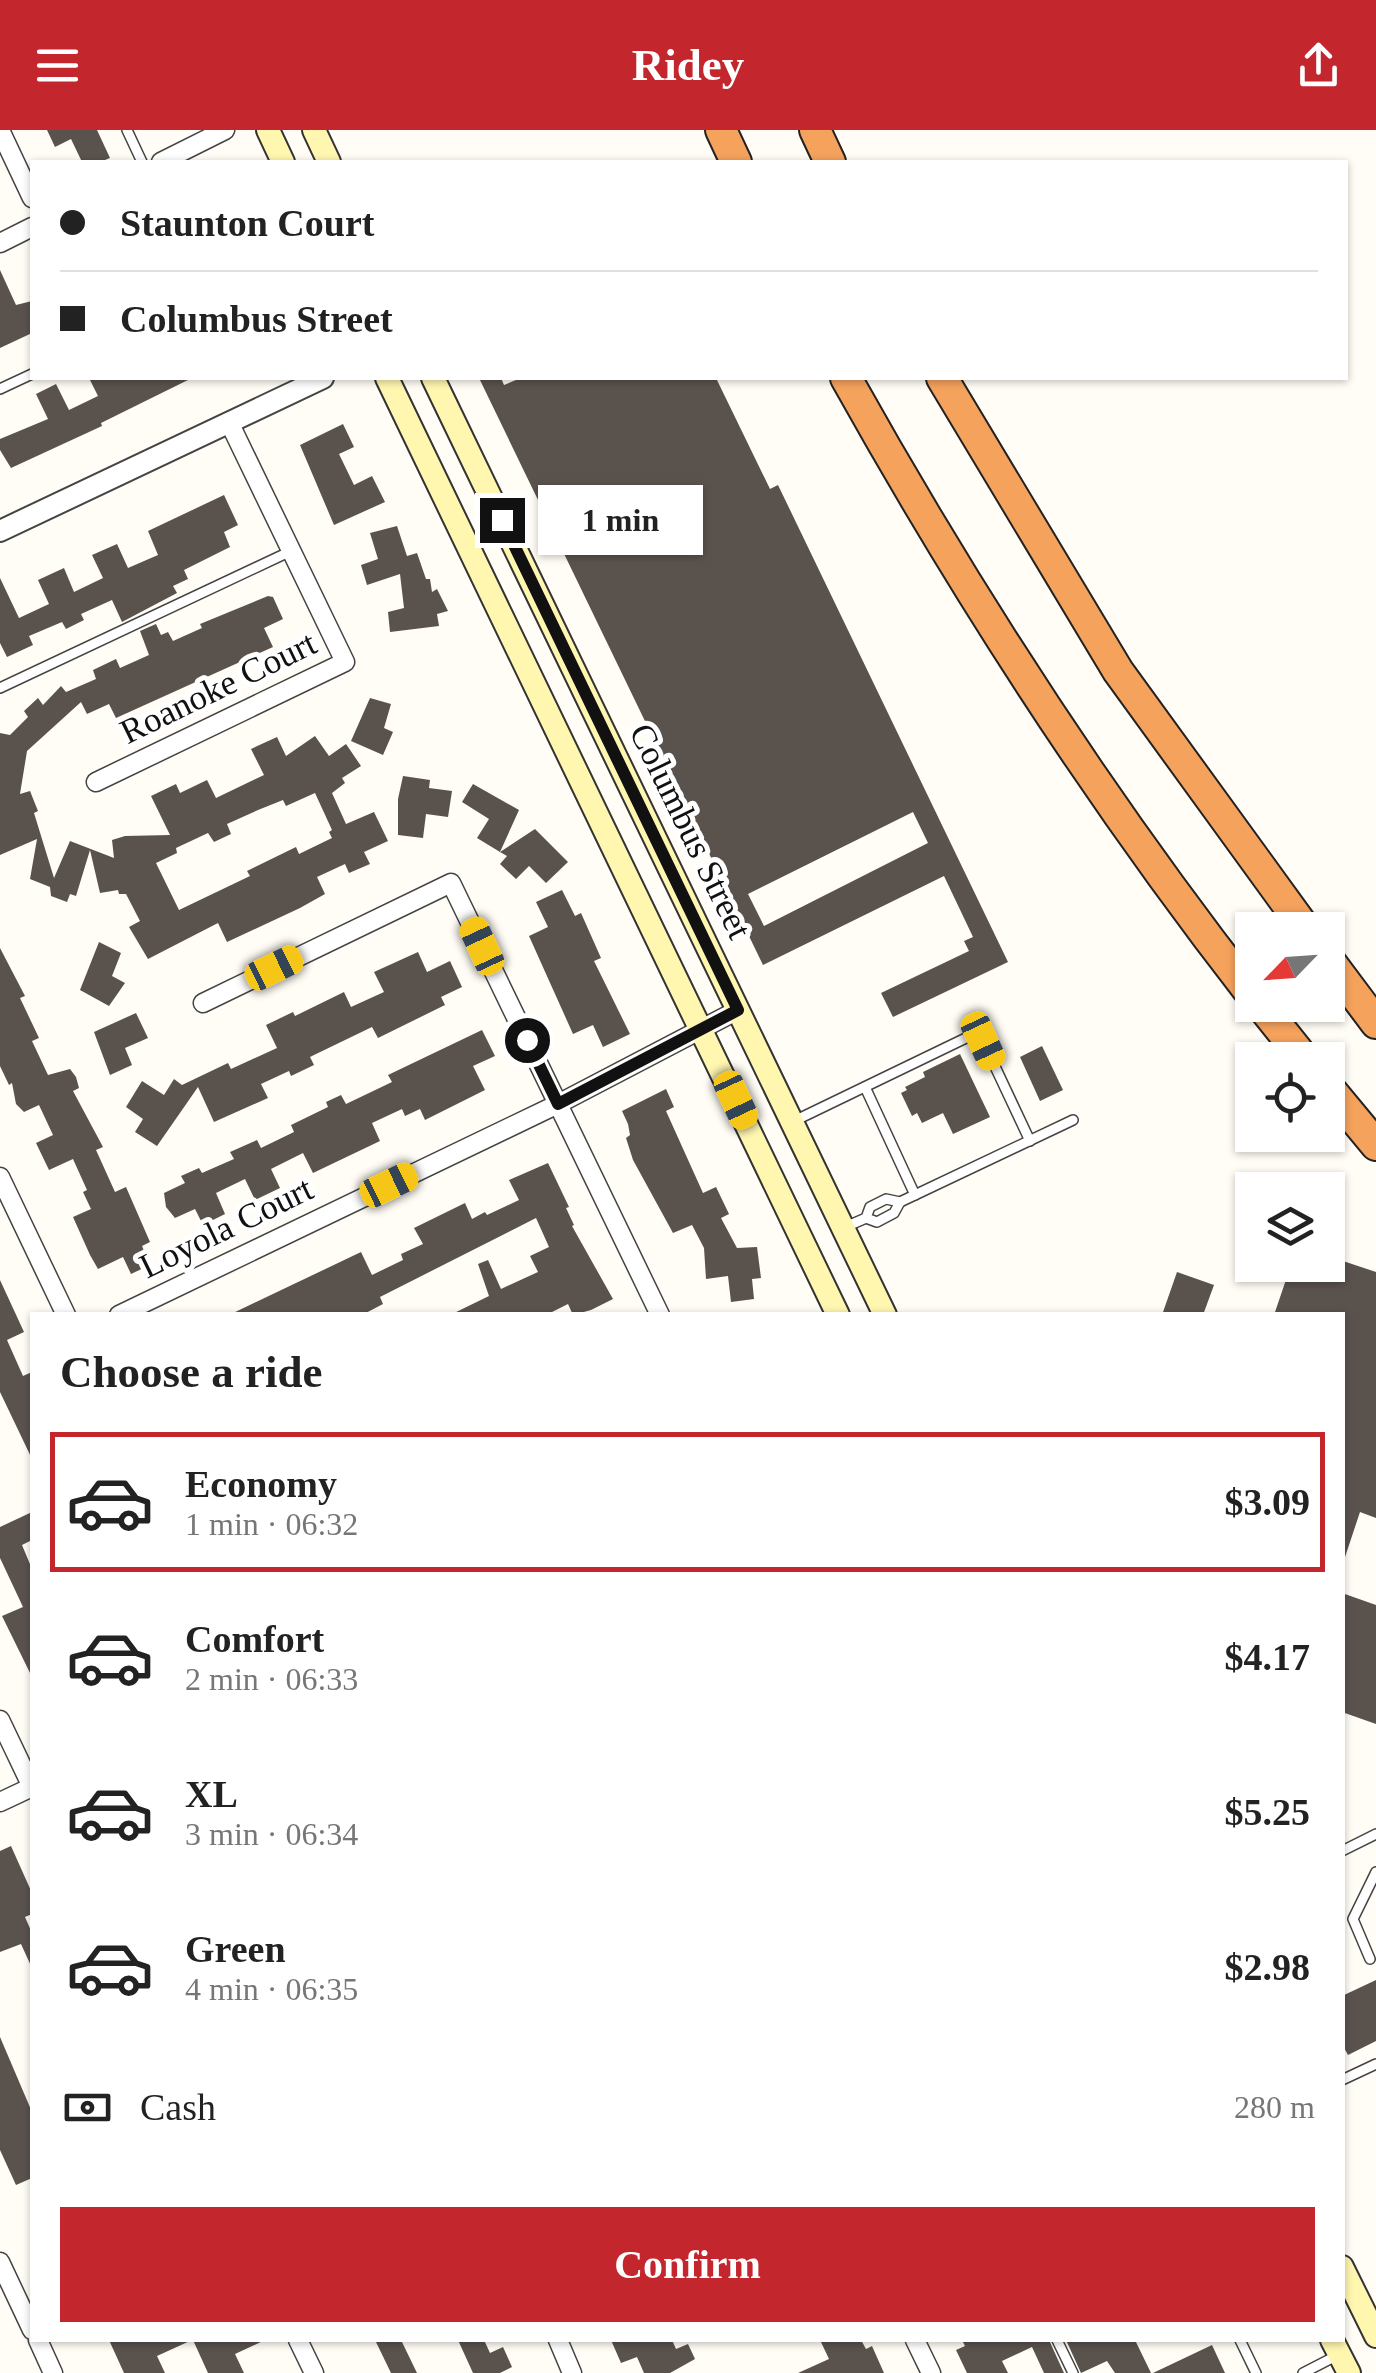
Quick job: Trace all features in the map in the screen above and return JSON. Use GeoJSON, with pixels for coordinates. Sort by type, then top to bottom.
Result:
{"type":"FeatureCollection","features":[{"type":"Feature","properties":{"kind":"highway"},"geometry":{"type":"LineString","coordinates":[[720,130],[735,160]]}},
{"type":"Feature","properties":{"kind":"highway"},"geometry":{"type":"LineString","coordinates":[[814,130],[829,160]]}},
{"type":"Feature","properties":{"kind":"highway"},"geometry":{"type":"LineString","coordinates":[[847,380],[920,510],[1041,702],[1126,826],[1235,971]]}},
{"type":"Feature","properties":{"kind":"highway"},"geometry":{"type":"LineString","coordinates":[[943,380],[1118,671],[1293,912]]}},
{"type":"Feature","properties":{"kind":"highway"},"geometry":{"type":"LineString","coordinates":[[1345,981],[1376,1022]]}},
{"type":"Feature","properties":{"kind":"highway"},"geometry":{"type":"LineString","coordinates":[[1275,1022],[1291,1042]]}},
{"type":"Feature","properties":{"kind":"highway"},"geometry":{"type":"LineString","coordinates":[[1345,1108],[1376,1145]]}},
{"type":"Feature","properties":{"kind":"main road"},"geometry":{"type":"LineString","coordinates":[[268,130],[282,160]]}},
{"type":"Feature","properties":{"kind":"main road"},"geometry":{"type":"LineString","coordinates":[[314,130],[328,160]]}},
{"type":"Feature","properties":{"kind":"main road"},"geometry":{"type":"LineString","coordinates":[[388,380],[837,1312]]}},
{"type":"Feature","properties":{"kind":"main road","name":"Columbus Street"},"geometry":{"type":"LineString","coordinates":[[434,380],[884,1312]]}},
{"type":"Feature","properties":{"kind":"main road"},"geometry":{"type":"LineString","coordinates":[[1345,2273],[1376,2336]]}},
{"type":"Feature","properties":{"kind":"street"},"geometry":{"type":"LineString","coordinates":[[0,130],[30,194]]}},
{"type":"Feature","properties":{"kind":"street"},"geometry":{"type":"LineString","coordinates":[[165,160],[226,130]]}},
{"type":"Feature","properties":{"kind":"street"},"geometry":{"type":"LineString","coordinates":[[0,242],[30,228]]}},
{"type":"Feature","properties":{"kind":"street"},"geometry":{"type":"LineString","coordinates":[[0,531],[319,380]]}},
{"type":"Feature","properties":{"kind":"street","name":"Roanoke Court"},"geometry":{"type":"LineString","coordinates":[[96,782],[345,662],[229,422]]}},
{"type":"Feature","properties":{"kind":"street"},"geometry":{"type":"LineString","coordinates":[[203,1002],[451,883],[659,1312]]}},
{"type":"Feature","properties":{"kind":"street","name":"Loyola Court"},"geometry":{"type":"LineString","coordinates":[[125,1312],[558,1104],[738,1010]]}},
{"type":"Feature","properties":{"kind":"street"},"geometry":{"type":"LineString","coordinates":[[0,1177],[65,1312]]}},
{"type":"Feature","properties":{"kind":"street"},"geometry":{"type":"LineString","coordinates":[[0,1720],[30,1783]]}},
{"type":"Feature","properties":{"kind":"street"},"geometry":{"type":"LineString","coordinates":[[0,1802],[30,1788]]}},
{"type":"Feature","properties":{"kind":"street"},"geometry":{"type":"LineString","coordinates":[[0,2262],[30,2326]]}},
{"type":"Feature","properties":{"kind":"street"},"geometry":{"type":"LineString","coordinates":[[39,2342],[53,2373]]}},
{"type":"Feature","properties":{"kind":"street"},"geometry":{"type":"LineString","coordinates":[[299,2342],[314,2373]]}},
{"type":"Feature","properties":{"kind":"street"},"geometry":{"type":"LineString","coordinates":[[559,2342],[572,2373]]}},
{"type":"Feature","properties":{"kind":"street"},"geometry":{"type":"LineString","coordinates":[[916,2342],[931,2373]]}},
{"type":"Feature","properties":{"kind":"lane"},"geometry":{"type":"LineString","coordinates":[[127,130],[141,160]]}},
{"type":"Feature","properties":{"kind":"lane"},"geometry":{"type":"LineString","coordinates":[[0,389],[30,375]]}},
{"type":"Feature","properties":{"kind":"lane"},"geometry":{"type":"LineString","coordinates":[[0,688],[291,551]]}},
{"type":"Feature","properties":{"kind":"lane"},"geometry":{"type":"LineString","coordinates":[[792,1122],[968,1036],[983,1041],[1030,1141]]}},
{"type":"Feature","properties":{"kind":"lane"},"geometry":{"type":"LineString","coordinates":[[864,1087],[915,1195]]}},
{"type":"Feature","properties":{"kind":"lane"},"geometry":{"type":"LineString","coordinates":[[866,1218],[870,1206],[886,1199],[900,1202],[1073,1120]]}},
{"type":"Feature","properties":{"kind":"lane"},"geometry":{"type":"LineString","coordinates":[[843,1228],[866,1218],[877,1222],[894,1214],[900,1202]]}},
{"type":"Feature","properties":{"kind":"lane"},"geometry":{"type":"LineString","coordinates":[[1345,1850],[1376,1834]]}},
{"type":"Feature","properties":{"kind":"lane"},"geometry":{"type":"LineString","coordinates":[[1370,1959],[1353,1919],[1376,1872]]}},
{"type":"Feature","properties":{"kind":"lane"},"geometry":{"type":"LineString","coordinates":[[1345,2079],[1376,2064]]}},
{"type":"Feature","properties":{"kind":"lane"},"geometry":{"type":"LineString","coordinates":[[1058,2342],[1073,2373]]}},
{"type":"Feature","properties":{"kind":"lane"},"geometry":{"type":"LineString","coordinates":[[1241,2342],[1256,2373]]}},
{"type":"Feature","properties":{"kind":"lane"},"geometry":{"type":"LineString","coordinates":[[1303,2373],[1340,2356]]}},
{"type":"Feature","properties":{"kind":"building"},"geometry":{"type":"Polygon","coordinates":[[[47,130],[97,130],[110,158],[81,160],[71,139],[55,147],[47,130]]]}},
{"type":"Feature","properties":{"kind":"building"},"geometry":{"type":"Polygon","coordinates":[[[0,270],[16,305],[30,302],[30,334],[0,348],[0,270]]]}},
{"type":"Feature","properties":{"kind":"building"},"geometry":{"type":"Polygon","coordinates":[[[90,380],[188,380],[11,468],[0,450],[0,439],[48,419],[36,394],[56,384],[69,410],[98,396],[90,380]]]}},
{"type":"Feature","properties":{"kind":"building"},"geometry":{"type":"Polygon","coordinates":[[[480,380],[502,380],[504,385],[516,380],[717,380],[770,489],[778,485],[1008,962],[893,1017],[881,993],[969,951],[964,941],[973,937],[944,876],[763,965],[480,380]],[[913,812],[748,894],[764,926],[928,843],[913,812]]]}},
{"type":"Feature","properties":{"kind":"building"},"geometry":{"type":"Polygon","coordinates":[[[343,424],[354,447],[339,454],[354,485],[372,476],[385,502],[334,525],[300,445],[343,424]]]}},
{"type":"Feature","properties":{"kind":"building"},"geometry":{"type":"Polygon","coordinates":[[[224,495],[238,525],[224,532],[230,547],[184,570],[188,579],[173,586],[177,593],[122,622],[112,600],[81,614],[84,620],[66,629],[62,622],[29,636],[33,645],[7,657],[0,643],[0,578],[19,618],[49,604],[38,580],[64,568],[74,592],[103,578],[92,555],[117,544],[128,568],[158,555],[148,531],[224,495]]]}},
{"type":"Feature","properties":{"kind":"building"},"geometry":{"type":"Polygon","coordinates":[[[397,526],[407,556],[417,553],[432,592],[437,589],[448,611],[437,614],[439,626],[390,632],[388,612],[404,608],[400,574],[367,585],[361,565],[378,559],[370,533],[397,526]]]}},
{"type":"Feature","properties":{"kind":"building"},"geometry":{"type":"Polygon","coordinates":[[[268,596],[273,597],[283,619],[264,628],[273,647],[116,718],[109,704],[87,714],[81,702],[27,751],[20,794],[30,791],[54,878],[70,841],[114,858],[112,840],[170,835],[151,796],[176,784],[180,793],[207,780],[216,798],[264,775],[251,749],[277,737],[286,756],[315,736],[329,756],[346,744],[361,766],[342,778],[345,783],[332,793],[346,824],[374,812],[388,841],[364,852],[370,864],[349,873],[345,864],[317,877],[325,894],[300,908],[227,942],[218,923],[148,959],[129,927],[140,921],[126,894],[119,894],[118,890],[100,893],[90,850],[76,896],[70,894],[67,902],[51,896],[50,887],[30,879],[37,839],[0,855],[0,733],[10,735],[28,717],[24,711],[38,698],[43,705],[61,686],[66,692],[96,679],[93,670],[116,659],[120,668],[149,655],[140,631],[156,624],[161,635],[168,632],[173,641],[202,628],[200,624],[268,596]],[[315,793],[286,806],[283,800],[258,810],[227,824],[231,834],[214,842],[208,833],[156,863],[179,910],[250,876],[247,871],[296,847],[299,854],[332,838],[315,793]]]}},
{"type":"Feature","properties":{"kind":"building"},"geometry":{"type":"Polygon","coordinates":[[[370,698],[391,704],[384,728],[393,732],[383,755],[351,741],[370,698]]]}},
{"type":"Feature","properties":{"kind":"building"},"geometry":{"type":"Polygon","coordinates":[[[403,776],[430,780],[429,788],[452,791],[448,817],[426,814],[423,838],[398,835],[398,799],[403,776]]]}},
{"type":"Feature","properties":{"kind":"building"},"geometry":{"type":"Polygon","coordinates":[[[473,784],[519,810],[500,852],[477,838],[489,819],[462,802],[473,784]]]}},
{"type":"Feature","properties":{"kind":"building"},"geometry":{"type":"Polygon","coordinates":[[[535,829],[568,862],[546,883],[529,866],[516,879],[500,864],[507,856],[500,852],[535,829]]]}},
{"type":"Feature","properties":{"kind":"building"},"geometry":{"type":"Polygon","coordinates":[[[562,890],[575,916],[581,913],[601,958],[594,961],[630,1034],[603,1047],[593,1025],[573,1034],[529,936],[548,927],[536,902],[562,890]]]}},
{"type":"Feature","properties":{"kind":"building"},"geometry":{"type":"Polygon","coordinates":[[[99,942],[121,953],[112,976],[125,983],[109,1006],[80,990],[99,942]]]}},
{"type":"Feature","properties":{"kind":"building"},"geometry":{"type":"Polygon","coordinates":[[[0,948],[25,996],[20,998],[39,1038],[32,1041],[48,1075],[70,1069],[76,1077],[79,1088],[73,1091],[103,1147],[96,1150],[115,1192],[126,1187],[150,1242],[142,1246],[150,1265],[131,1274],[123,1257],[98,1269],[73,1217],[91,1209],[73,1159],[49,1170],[36,1143],[53,1135],[39,1105],[24,1112],[16,1104],[12,1083],[9,1085],[0,1066],[0,948]]]}},
{"type":"Feature","properties":{"kind":"building"},"geometry":{"type":"Polygon","coordinates":[[[418,952],[427,972],[450,961],[462,987],[441,997],[445,1005],[378,1038],[372,1027],[310,1057],[314,1065],[261,1084],[268,1098],[214,1122],[198,1087],[157,1146],[135,1132],[143,1119],[126,1107],[142,1081],[164,1095],[174,1079],[182,1085],[228,1063],[231,1069],[277,1048],[266,1025],[293,1012],[295,1016],[344,992],[351,1007],[384,992],[374,972],[418,952]]]}},
{"type":"Feature","properties":{"kind":"building"},"geometry":{"type":"Polygon","coordinates":[[[136,1013],[148,1038],[125,1048],[132,1065],[110,1075],[94,1032],[136,1013]]]}},
{"type":"Feature","properties":{"kind":"building"},"geometry":{"type":"Polygon","coordinates":[[[482,1030],[495,1056],[473,1066],[485,1090],[425,1120],[420,1109],[405,1116],[402,1109],[372,1123],[380,1141],[313,1173],[303,1153],[271,1169],[280,1188],[255,1200],[245,1179],[216,1193],[225,1214],[203,1225],[195,1209],[175,1218],[166,1207],[164,1193],[185,1183],[181,1176],[199,1168],[202,1173],[234,1159],[230,1152],[257,1140],[261,1148],[294,1132],[291,1125],[328,1107],[326,1102],[341,1095],[346,1104],[392,1082],[388,1075],[482,1030]]]}},
{"type":"Feature","properties":{"kind":"building"},"geometry":{"type":"Polygon","coordinates":[[[1042,1046],[1063,1090],[1040,1101],[1020,1057],[1042,1046]]]}},
{"type":"Feature","properties":{"kind":"building"},"geometry":{"type":"Polygon","coordinates":[[[960,1054],[990,1117],[953,1134],[943,1113],[922,1123],[917,1113],[912,1116],[901,1093],[925,1077],[923,1072],[960,1054]]]}},
{"type":"Feature","properties":{"kind":"building"},"geometry":{"type":"Polygon","coordinates":[[[666,1089],[674,1107],[666,1111],[703,1193],[716,1187],[729,1214],[721,1218],[737,1248],[757,1247],[761,1278],[752,1279],[754,1299],[731,1302],[728,1276],[706,1279],[704,1248],[692,1225],[673,1233],[633,1160],[626,1138],[630,1135],[628,1124],[622,1111],[666,1089]]]}},
{"type":"Feature","properties":{"kind":"building"},"geometry":{"type":"Polygon","coordinates":[[[548,1163],[569,1207],[566,1208],[572,1226],[613,1299],[584,1312],[572,1312],[568,1304],[552,1312],[456,1312],[489,1296],[478,1264],[488,1260],[501,1289],[538,1272],[530,1256],[549,1247],[536,1218],[380,1297],[383,1304],[368,1312],[235,1312],[361,1252],[372,1275],[403,1260],[401,1254],[423,1244],[414,1228],[465,1203],[472,1219],[519,1200],[509,1180],[548,1163]]]}},
{"type":"Feature","properties":{"kind":"building"},"geometry":{"type":"Polygon","coordinates":[[[1345,1262],[1376,1272],[1376,1518],[1360,1512],[1345,1557],[1345,1312],[1275,1312],[1285,1282],[1345,1282],[1345,1262]]]}},
{"type":"Feature","properties":{"kind":"building"},"geometry":{"type":"Polygon","coordinates":[[[1177,1272],[1214,1285],[1204,1312],[1163,1312],[1177,1272]]]}},
{"type":"Feature","properties":{"kind":"building"},"geometry":{"type":"Polygon","coordinates":[[[0,1280],[24,1332],[7,1340],[23,1376],[30,1373],[30,1455],[0,1392],[0,1280]]]}},
{"type":"Feature","properties":{"kind":"building"},"geometry":{"type":"Polygon","coordinates":[[[30,1513],[30,1541],[22,1545],[30,1564],[30,1673],[2,1616],[23,1607],[0,1558],[0,1527],[30,1513]]]}},
{"type":"Feature","properties":{"kind":"building"},"geometry":{"type":"Polygon","coordinates":[[[1345,1594],[1376,1605],[1376,1724],[1345,1713],[1345,1594]]]}},
{"type":"Feature","properties":{"kind":"building"},"geometry":{"type":"Polygon","coordinates":[[[11,1846],[30,1889],[30,1915],[25,1917],[30,1928],[30,1964],[21,1944],[0,1952],[0,1851],[11,1846]]]}},
{"type":"Feature","properties":{"kind":"building"},"geometry":{"type":"Polygon","coordinates":[[[1376,1980],[1376,2041],[1348,2055],[1345,2050],[1345,1995],[1376,1980]]]}},
{"type":"Feature","properties":{"kind":"building"},"geometry":{"type":"Polygon","coordinates":[[[0,2037],[30,2107],[30,2179],[16,2185],[0,2150],[0,2037]]]}},
{"type":"Feature","properties":{"kind":"building"},"geometry":{"type":"Polygon","coordinates":[[[110,2342],[188,2342],[157,2356],[165,2373],[124,2373],[110,2342]]]}},
{"type":"Feature","properties":{"kind":"building"},"geometry":{"type":"Polygon","coordinates":[[[194,2342],[261,2342],[235,2354],[244,2373],[208,2373],[194,2342]]]}},
{"type":"Feature","properties":{"kind":"building"},"geometry":{"type":"Polygon","coordinates":[[[376,2342],[402,2342],[417,2373],[391,2373],[376,2342]]]}},
{"type":"Feature","properties":{"kind":"building"},"geometry":{"type":"Polygon","coordinates":[[[459,2342],[485,2342],[490,2353],[503,2347],[512,2367],[500,2373],[473,2373],[459,2342]]]}},
{"type":"Feature","properties":{"kind":"building"},"geometry":{"type":"Polygon","coordinates":[[[612,2342],[673,2342],[676,2349],[688,2344],[695,2359],[670,2373],[644,2373],[637,2357],[621,2363],[612,2342]]]}},
{"type":"Feature","properties":{"kind":"building"},"geometry":{"type":"Polygon","coordinates":[[[821,2342],[862,2342],[866,2349],[872,2346],[884,2373],[798,2373],[829,2359],[821,2342]]]}},
{"type":"Feature","properties":{"kind":"building"},"geometry":{"type":"Polygon","coordinates":[[[963,2342],[1050,2342],[1064,2373],[1044,2373],[1032,2347],[1002,2361],[1008,2373],[967,2373],[956,2350],[965,2346],[963,2342]]]}},
{"type":"Feature","properties":{"kind":"building"},"geometry":{"type":"Polygon","coordinates":[[[1067,2342],[1136,2342],[1151,2373],[1115,2373],[1107,2361],[1081,2373],[1067,2342]]]}},
{"type":"Feature","properties":{"kind":"building"},"geometry":{"type":"Polygon","coordinates":[[[1212,2345],[1225,2373],[1153,2373],[1212,2345]]]}},
{"type":"Feature","properties":{"kind":"route"},"geometry":{"type":"LineString","coordinates":[[502,520],[738,1010],[558,1104],[527,1040]]}}]}
